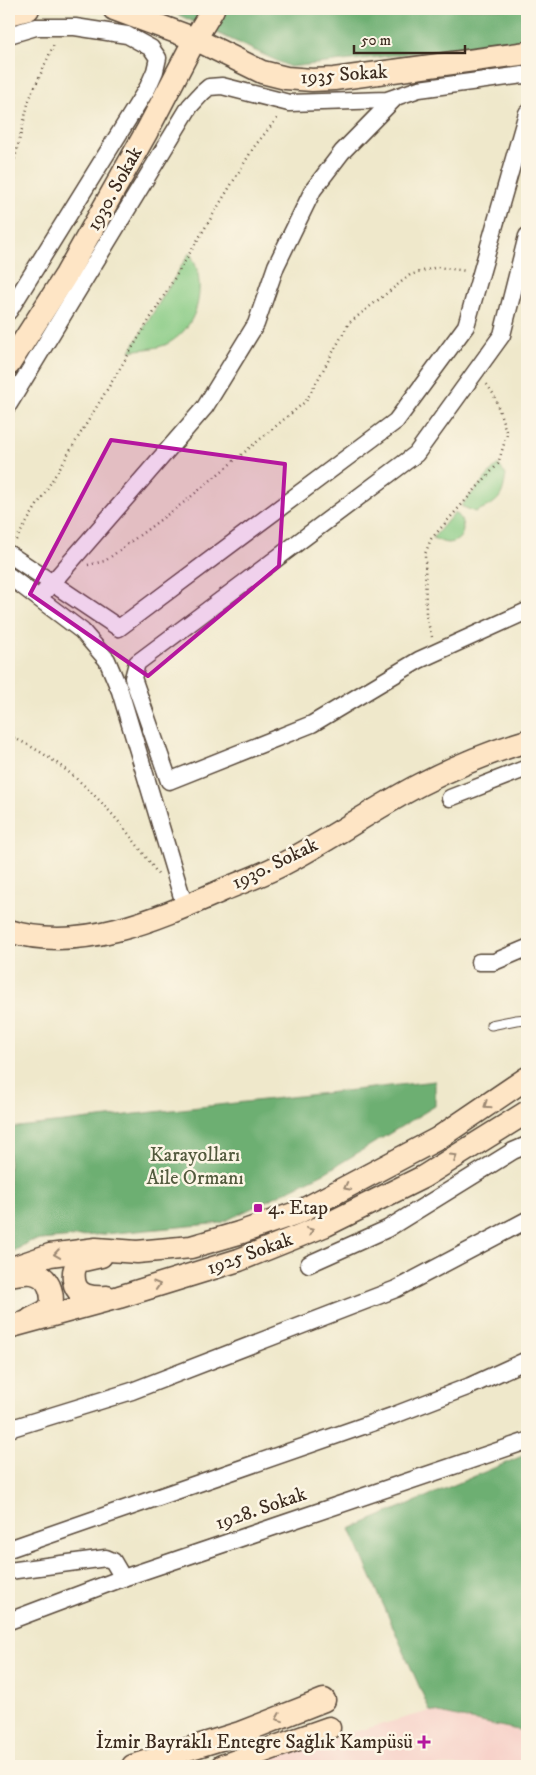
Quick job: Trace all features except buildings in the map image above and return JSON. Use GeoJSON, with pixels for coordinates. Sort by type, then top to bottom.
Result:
{"type":"FeatureCollection","features":[{"type":"Feature","properties":{"kind":"main road"},"geometry":{"type":"LineString","coordinates":[[9,14],[28,9]]}},
{"type":"Feature","properties":{"kind":"main road","name":"1935 Sokak"},"geometry":{"type":"LineString","coordinates":[[114,9],[195,39],[262,72],[286,78],[334,79],[527,53]]}},
{"type":"Feature","properties":{"kind":"main road","name":"1930. Sokak"},"geometry":{"type":"LineString","coordinates":[[9,364],[66,275],[213,9]]}},
{"type":"Feature","properties":{"kind":"main road","name":"1930. Sokak"},"geometry":{"type":"LineString","coordinates":[[9,931],[52,938],[87,936],[137,924],[185,907],[284,864],[419,785],[483,755],[522,743]]}},
{"type":"Feature","properties":{"kind":"main road","name":"1925 Sokak"},"geometry":{"type":"LineString","coordinates":[[9,1269],[50,1255],[87,1250],[137,1252],[191,1247],[239,1234],[299,1212],[437,1139],[527,1078]]}},
{"type":"Feature","properties":{"kind":"main road","name":"1925 Sokak"},"geometry":{"type":"LineString","coordinates":[[16,1325],[119,1297],[239,1260],[326,1224],[423,1177],[527,1112]]}},
{"type":"Feature","properties":{"kind":"main road"},"geometry":{"type":"LineString","coordinates":[[119,1297],[94,1298],[78,1291],[75,1284],[74,1267],[79,1261],[137,1252]]}},
{"type":"Feature","properties":{"kind":"main road"},"geometry":{"type":"LineString","coordinates":[[9,1275],[22,1272],[42,1276],[51,1292],[51,1306],[45,1312],[16,1325]]}},
{"type":"Feature","properties":{"kind":"main road"},"geometry":{"type":"LineString","coordinates":[[234,1754],[324,1700]]}},
{"type":"Feature","properties":{"kind":"main road"},"geometry":{"type":"LineString","coordinates":[[133,1766],[234,1754],[282,1756],[329,1728]]}},
{"type":"Feature","properties":{"kind":"street"},"geometry":{"type":"LineString","coordinates":[[9,35],[36,27],[75,27],[127,35],[151,48],[158,58],[148,87],[9,311]]}},
{"type":"Feature","properties":{"kind":"street"},"geometry":{"type":"LineString","coordinates":[[9,404],[190,106],[209,87],[222,86],[290,103],[387,100],[419,89],[527,76]]}},
{"type":"Feature","properties":{"kind":"street"},"geometry":{"type":"LineString","coordinates":[[39,598],[205,407],[256,324],[276,266],[314,190],[342,152],[394,98]]}},
{"type":"Feature","properties":{"kind":"street"},"geometry":{"type":"LineString","coordinates":[[11,548],[52,583],[119,628],[396,422],[466,326],[527,113]]}},
{"type":"Feature","properties":{"kind":"street"},"geometry":{"type":"LineString","coordinates":[[169,781],[133,678],[137,663],[416,454],[502,335],[527,236]]}},
{"type":"Feature","properties":{"kind":"street"},"geometry":{"type":"LineString","coordinates":[[9,576],[82,630],[107,660],[120,691],[185,907]]}},
{"type":"Feature","properties":{"kind":"street"},"geometry":{"type":"LineString","coordinates":[[150,788],[312,724],[419,660],[527,611]]}},
{"type":"Feature","properties":{"kind":"street"},"geometry":{"type":"LineString","coordinates":[[450,798],[526,768],[522,743]]}},
{"type":"Feature","properties":{"kind":"street"},"geometry":{"type":"LineString","coordinates":[[479,962],[494,962],[527,948]]}},
{"type":"Feature","properties":{"kind":"street"},"geometry":{"type":"LineString","coordinates":[[309,1264],[387,1229],[513,1151],[527,1145]]}},
{"type":"Feature","properties":{"kind":"street"},"geometry":{"type":"LineString","coordinates":[[9,1429],[132,1391],[396,1290],[527,1220]]}},
{"type":"Feature","properties":{"kind":"street"},"geometry":{"type":"LineString","coordinates":[[9,1549],[392,1416],[470,1386],[527,1360]]}},
{"type":"Feature","properties":{"kind":"street","name":"1928. Sokak"},"geometry":{"type":"LineString","coordinates":[[9,1621],[123,1578],[527,1440]]}},
{"type":"Feature","properties":{"kind":"street"},"geometry":{"type":"LineString","coordinates":[[9,1572],[106,1558],[113,1561],[123,1578]]}},
{"type":"Feature","properties":{"kind":"lane"},"geometry":{"type":"LineString","coordinates":[[491,1025],[527,1019]]}},
{"type":"Feature","properties":{"kind":"path"},"geometry":{"type":"LineString","coordinates":[[9,172],[13,166],[29,100],[62,27]]}},
{"type":"Feature","properties":{"kind":"path"},"geometry":{"type":"LineString","coordinates":[[11,548],[254,147],[290,103]]}},
{"type":"Feature","properties":{"kind":"path"},"geometry":{"type":"LineString","coordinates":[[88,566],[106,561],[187,500],[306,401],[349,324],[410,275],[437,267],[481,273]]}},
{"type":"Feature","properties":{"kind":"path"},"geometry":{"type":"LineString","coordinates":[[437,653],[426,616],[425,554],[431,539],[498,464],[507,434],[494,395],[478,369]]}},
{"type":"Feature","properties":{"kind":"path"},"geometry":{"type":"LineString","coordinates":[[9,736],[21,741],[58,764],[84,787],[139,846],[163,883]]}},
{"type":"Feature","properties":{"kind":"highlighted area"},"geometry":{"type":"Polygon","coordinates":[[[111,440],[285,464],[279,566],[148,676],[30,594],[111,440]]]}},
{"type":"Feature","properties":{"kind":"shaded area","name":"İzmir Bayraklı Entegre Sağlık Kampüsü"},"geometry":{"type":"Polygon","coordinates":[[[430,1711],[527,1732],[527,1766],[253,1766],[286,1751],[430,1711]]]}},
{"type":"Feature","properties":{"kind":"green space"},"geometry":{"type":"Polygon","coordinates":[[[166,9],[527,9],[527,40],[290,67],[166,9]]]}},
{"type":"Feature","properties":{"kind":"green space"},"geometry":{"type":"Polygon","coordinates":[[[190,252],[197,269],[199,285],[199,296],[194,316],[182,332],[165,345],[130,351],[190,252]]]}},
{"type":"Feature","properties":{"kind":"green space"},"geometry":{"type":"Polygon","coordinates":[[[498,464],[506,475],[503,490],[498,500],[475,512],[461,506],[498,464]]]}},
{"type":"Feature","properties":{"kind":"green space"},"geometry":{"type":"Polygon","coordinates":[[[455,512],[462,521],[463,526],[463,531],[458,539],[448,543],[433,538],[455,512]]]}},
{"type":"Feature","properties":{"kind":"green space","name":"Karayolları Aile Ormanı"},"geometry":{"type":"Polygon","coordinates":[[[435,1081],[435,1106],[326,1172],[221,1223],[31,1241],[9,1254],[9,1128],[435,1081]]]}},
{"type":"Feature","properties":{"kind":"green space"},"geometry":{"type":"Polygon","coordinates":[[[527,1454],[527,1732],[430,1711],[350,1529],[527,1454]]]}},
{"type":"Feature","properties":{"kind":"place","name":"4. Etap"},"geometry":{"type":"Point","coordinates":[258,1208]}},
{"type":"Feature","properties":{"kind":"place","name":"İzmir Bayraklı Entegre Sağlık Kampüsü"},"geometry":{"type":"Point","coordinates":[424,1742]}}]}
